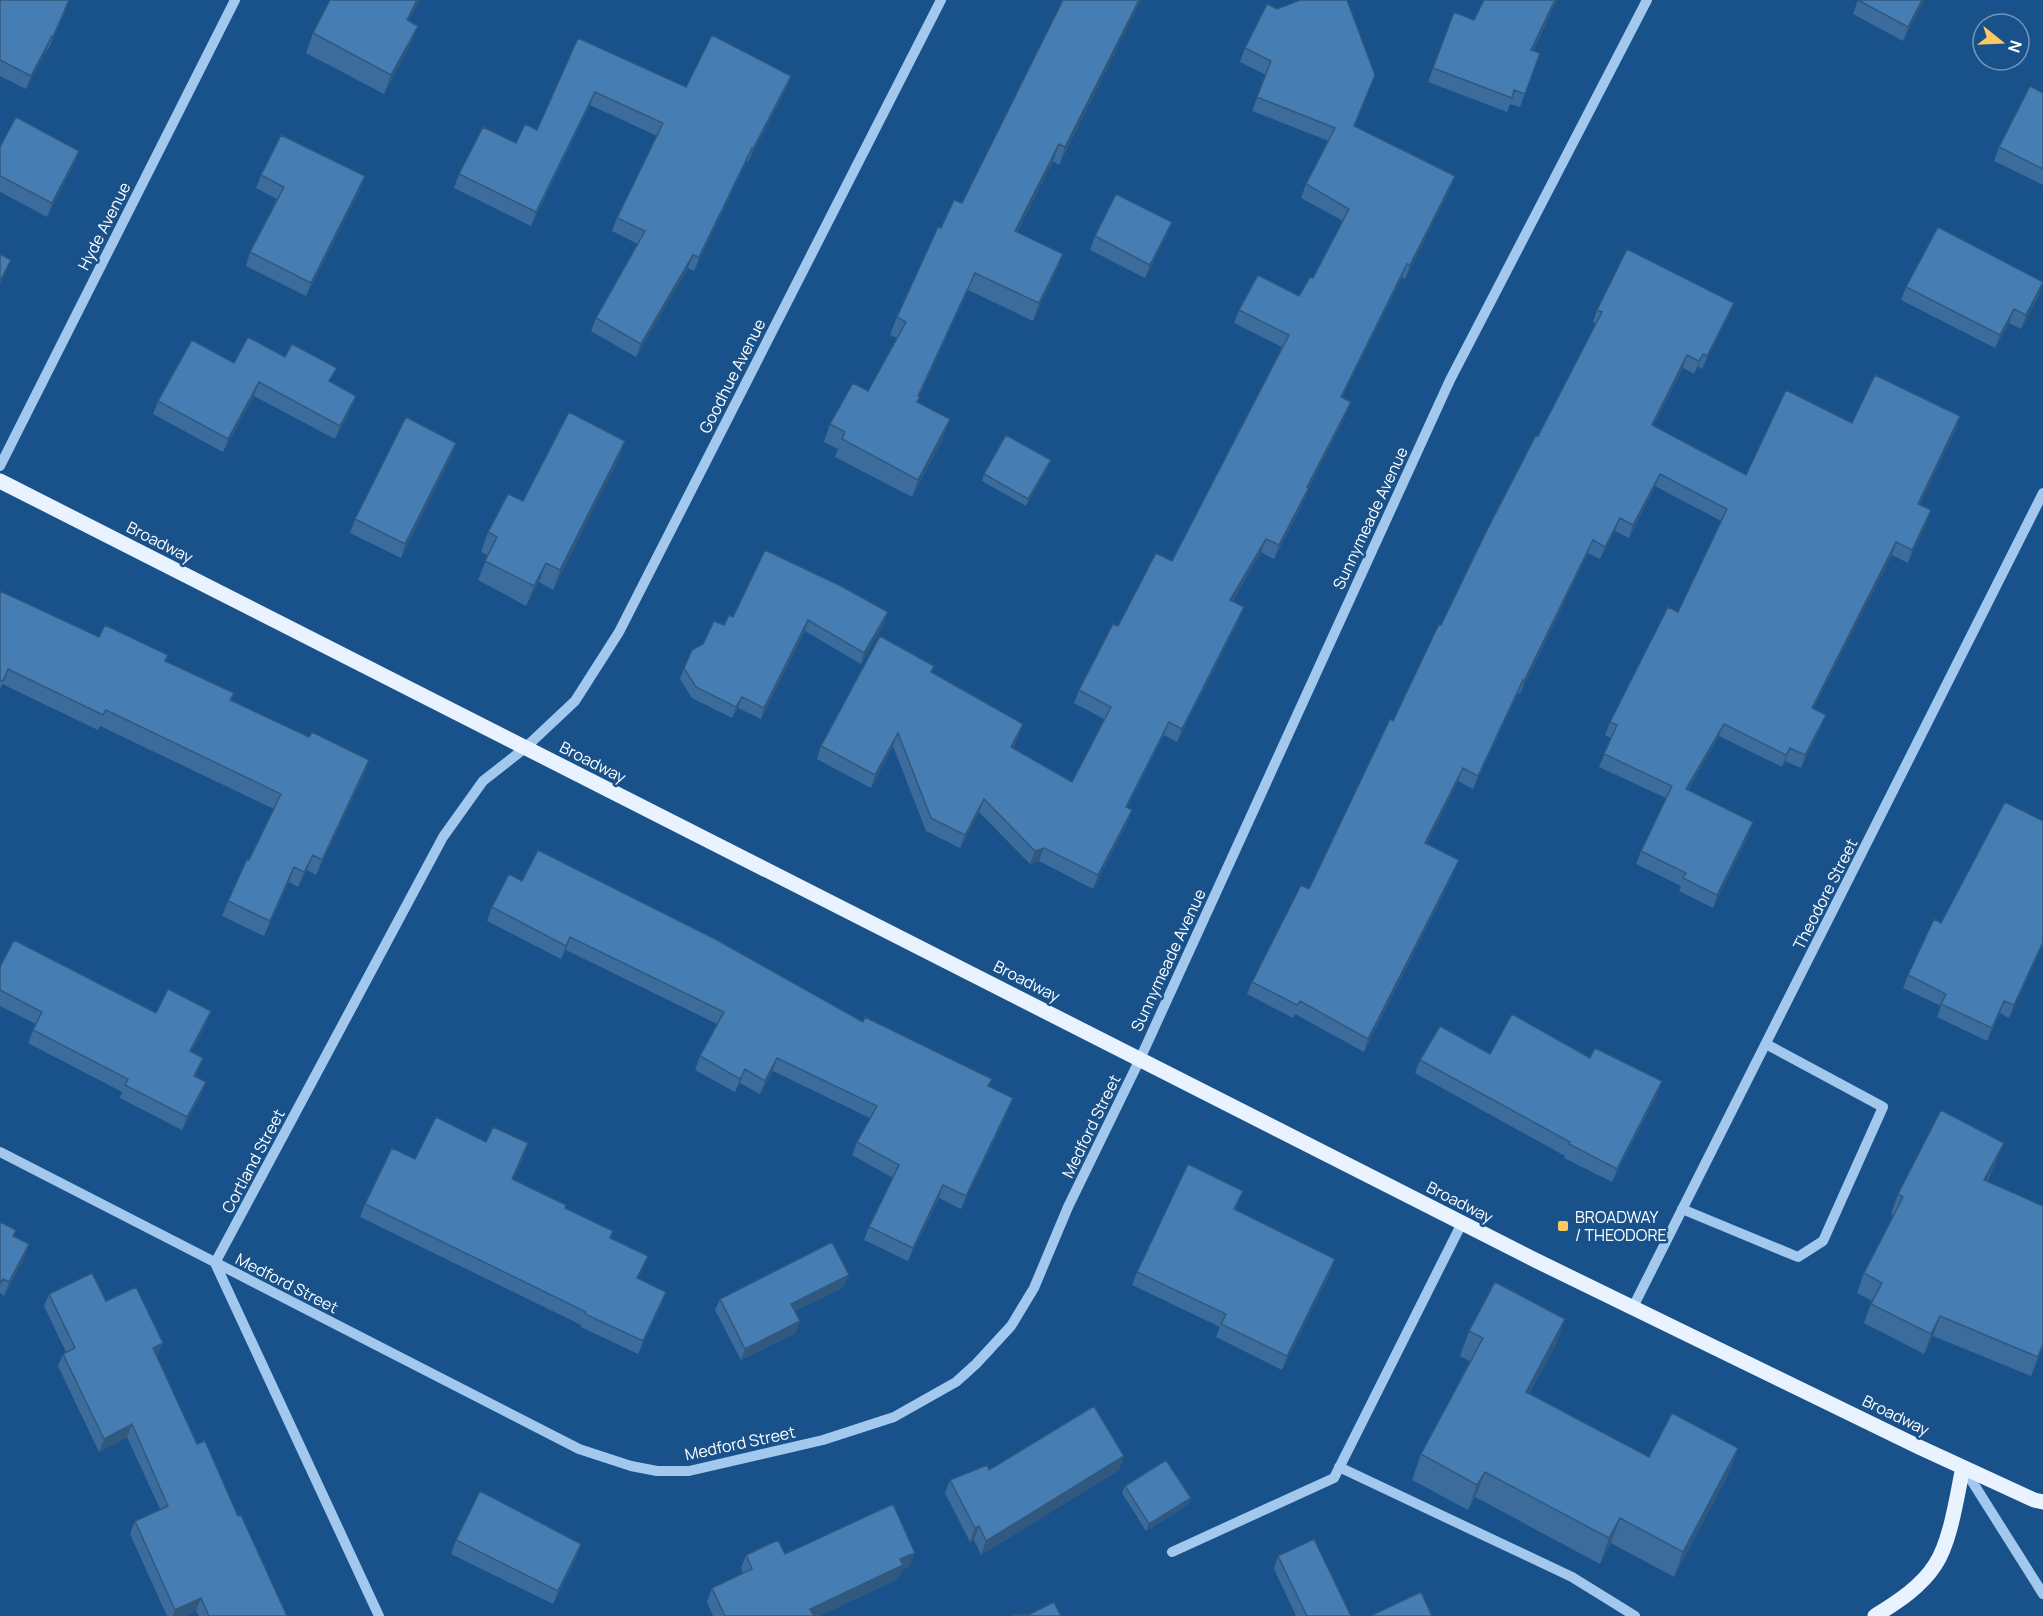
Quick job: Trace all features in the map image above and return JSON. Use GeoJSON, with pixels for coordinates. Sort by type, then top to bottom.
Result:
{"type":"FeatureCollection","features":[{"type":"Feature","properties":{"kind":"main road","name":"Broadway"},"geometry":{"type":"LineString","coordinates":[[0,481],[1462,1223],[1963,1467],[2043,1502]]}},
{"type":"Feature","properties":{"kind":"main road"},"geometry":{"type":"LineString","coordinates":[[1875,1616],[1907,1595],[1936,1565],[1948,1535],[1963,1467]]}},
{"type":"Feature","properties":{"kind":"street","name":"Hyde Avenue"},"geometry":{"type":"LineString","coordinates":[[0,466],[235,0]]}},
{"type":"Feature","properties":{"kind":"street","name":"Goodhue Avenue"},"geometry":{"type":"LineString","coordinates":[[525,748],[575,701],[619,632],[940,0]]}},
{"type":"Feature","properties":{"kind":"street","name":"Sunnymeade Avenue"},"geometry":{"type":"LineString","coordinates":[[1140,1059],[1450,380],[1647,0]]}},
{"type":"Feature","properties":{"kind":"street","name":"Theodore Street"},"geometry":{"type":"LineString","coordinates":[[1633,1307],[2043,493]]}},
{"type":"Feature","properties":{"kind":"street","name":"Cortland Street"},"geometry":{"type":"LineString","coordinates":[[215,1263],[443,837],[483,781],[525,748]]}},
{"type":"Feature","properties":{"kind":"street"},"geometry":{"type":"LineString","coordinates":[[1682,1209],[1798,1257],[1823,1241],[1883,1107],[1766,1044]]}},
{"type":"Feature","properties":{"kind":"street","name":"Medford Street"},"geometry":{"type":"LineString","coordinates":[[0,1152],[579,1449],[631,1466],[657,1471],[689,1471],[824,1440],[894,1417],[956,1382],[976,1364],[1011,1326],[1034,1288],[1068,1207],[1140,1059]]}},
{"type":"Feature","properties":{"kind":"street"},"geometry":{"type":"LineString","coordinates":[[1172,1552],[1334,1478],[1462,1223]]}},
{"type":"Feature","properties":{"kind":"street"},"geometry":{"type":"LineString","coordinates":[[215,1263],[379,1616]]}},
{"type":"Feature","properties":{"kind":"street"},"geometry":{"type":"LineString","coordinates":[[1339,1467],[1572,1577],[1635,1616]]}},
{"type":"Feature","properties":{"kind":"street"},"geometry":{"type":"LineString","coordinates":[[1963,1467],[2043,1594]]}},
{"type":"Feature","properties":{"kind":"building"},"geometry":{"type":"Polygon","coordinates":[[[0,0],[69,0],[53,37],[31,76],[0,60],[0,0]]]}},
{"type":"Feature","properties":{"kind":"building"},"geometry":{"type":"Polygon","coordinates":[[[330,0],[417,0],[407,20],[418,26],[391,75],[313,33],[330,0]]]}},
{"type":"Feature","properties":{"kind":"building"},"geometry":{"type":"Polygon","coordinates":[[[1063,0],[1139,0],[1065,147],[1059,144],[1015,231],[1063,254],[1039,303],[975,273],[918,396],[920,397],[917,402],[950,419],[918,480],[842,439],[845,432],[830,424],[853,383],[868,391],[906,322],[897,317],[938,227],[941,228],[954,200],[962,203],[1063,0]]]}},
{"type":"Feature","properties":{"kind":"building"},"geometry":{"type":"Polygon","coordinates":[[[1300,0],[1347,0],[1375,75],[1354,126],[1455,176],[1410,265],[1407,264],[1341,397],[1351,402],[1307,487],[1309,487],[1279,545],[1266,539],[1230,600],[1244,607],[1182,729],[1169,722],[1126,807],[1132,810],[1098,875],[1044,848],[1035,851],[984,799],[965,835],[931,818],[898,733],[875,775],[821,746],[880,636],[934,666],[931,672],[1023,724],[1011,747],[1072,782],[1111,707],[1079,690],[1113,624],[1118,626],[1156,553],[1172,561],[1289,335],[1239,310],[1258,275],[1299,296],[1310,277],[1313,278],[1349,209],[1306,184],[1335,128],[1257,97],[1271,61],[1245,48],[1267,4],[1277,9],[1300,0]]]}},
{"type":"Feature","properties":{"kind":"building"},"geometry":{"type":"Polygon","coordinates":[[[1484,0],[1555,0],[1531,50],[1540,53],[1525,94],[1514,90],[1512,98],[1433,68],[1454,12],[1474,20],[1484,0]]]}},
{"type":"Feature","properties":{"kind":"building"},"geometry":{"type":"Polygon","coordinates":[[[1858,0],[1922,0],[1908,27],[1858,0]]]}},
{"type":"Feature","properties":{"kind":"building"},"geometry":{"type":"Polygon","coordinates":[[[712,35],[791,76],[752,148],[699,257],[693,255],[641,344],[596,318],[645,231],[617,218],[663,123],[595,92],[536,212],[459,174],[483,127],[516,143],[525,124],[537,130],[578,38],[686,87],[712,35]]]}},
{"type":"Feature","properties":{"kind":"building"},"geometry":{"type":"Polygon","coordinates":[[[2030,86],[2043,93],[2043,169],[1999,147],[2030,86]]]}},
{"type":"Feature","properties":{"kind":"building"},"geometry":{"type":"Polygon","coordinates":[[[16,117],[79,151],[52,203],[0,176],[0,147],[16,117]]]}},
{"type":"Feature","properties":{"kind":"building"},"geometry":{"type":"Polygon","coordinates":[[[281,135],[365,176],[311,283],[250,252],[284,187],[261,175],[281,135]]]}},
{"type":"Feature","properties":{"kind":"building"},"geometry":{"type":"Polygon","coordinates":[[[1116,194],[1172,222],[1150,265],[1095,236],[1116,194]]]}},
{"type":"Feature","properties":{"kind":"building"},"geometry":{"type":"Polygon","coordinates":[[[1938,227],[2043,282],[2026,315],[2014,309],[2000,335],[1906,287],[1938,227]]]}},
{"type":"Feature","properties":{"kind":"building"},"geometry":{"type":"Polygon","coordinates":[[[1627,249],[1734,303],[1707,356],[1703,354],[1699,361],[1687,355],[1652,425],[1746,475],[1786,390],[1852,423],[1875,375],[1960,416],[1918,504],[1931,510],[1912,550],[1896,542],[1812,708],[1826,715],[1805,755],[1790,748],[1786,755],[1724,724],[1686,789],[1753,822],[1717,895],[1683,878],[1686,873],[1641,851],[1672,786],[1604,754],[1617,725],[1610,722],[1668,607],[1678,612],[1727,509],[1660,474],[1633,525],[1620,518],[1605,547],[1593,540],[1478,776],[1463,768],[1425,843],[1459,860],[1368,1039],[1300,1001],[1297,1005],[1252,982],[1301,885],[1309,889],[1390,719],[1393,721],[1487,530],[1602,312],[1597,310],[1627,249]]]}},
{"type":"Feature","properties":{"kind":"building"},"geometry":{"type":"Polygon","coordinates":[[[0,254],[11,260],[0,281],[0,254]]]}},
{"type":"Feature","properties":{"kind":"building"},"geometry":{"type":"Polygon","coordinates":[[[248,337],[285,357],[292,344],[337,368],[329,381],[356,396],[340,426],[259,382],[228,439],[158,401],[192,340],[234,363],[248,337]]]}},
{"type":"Feature","properties":{"kind":"building"},"geometry":{"type":"Polygon","coordinates":[[[569,412],[625,441],[560,570],[546,563],[534,586],[485,561],[497,537],[488,532],[508,494],[523,501],[569,412]]]}},
{"type":"Feature","properties":{"kind":"building"},"geometry":{"type":"Polygon","coordinates":[[[406,417],[456,443],[405,544],[355,519],[406,417]]]}},
{"type":"Feature","properties":{"kind":"building"},"geometry":{"type":"Polygon","coordinates":[[[1006,435],[1051,460],[1028,499],[984,474],[1006,435]]]}},
{"type":"Feature","properties":{"kind":"building"},"geometry":{"type":"Polygon","coordinates":[[[765,550],[841,586],[888,612],[864,653],[808,620],[764,708],[742,697],[736,707],[696,687],[684,668],[692,650],[703,644],[714,621],[724,625],[729,615],[733,617],[765,550]]]}},
{"type":"Feature","properties":{"kind":"building"},"geometry":{"type":"Polygon","coordinates":[[[0,591],[99,637],[105,625],[168,655],[165,661],[234,693],[230,700],[309,737],[312,732],[369,760],[322,860],[313,855],[304,872],[294,867],[270,921],[228,901],[281,794],[106,710],[103,715],[8,669],[3,681],[0,680],[0,591]]]}},
{"type":"Feature","properties":{"kind":"building"},"geometry":{"type":"Polygon","coordinates":[[[2005,802],[2043,821],[2043,942],[2014,1005],[2004,1001],[1992,1028],[1941,1004],[1946,994],[1908,975],[1934,919],[1941,923],[2005,802]]]}},
{"type":"Feature","properties":{"kind":"building"},"geometry":{"type":"Polygon","coordinates":[[[538,850],[717,940],[863,1022],[865,1017],[992,1079],[988,1086],[1013,1098],[966,1196],[943,1185],[913,1248],[869,1227],[899,1165],[857,1142],[877,1106],[777,1058],[765,1081],[745,1069],[740,1079],[700,1056],[724,1012],[570,937],[566,946],[492,907],[509,874],[522,881],[538,850]]]}},
{"type":"Feature","properties":{"kind":"building"},"geometry":{"type":"Polygon","coordinates":[[[14,940],[156,1013],[168,989],[211,1011],[190,1051],[203,1058],[194,1076],[206,1082],[187,1117],[125,1085],[128,1079],[33,1030],[42,1012],[0,990],[0,967],[14,940]]]}},
{"type":"Feature","properties":{"kind":"building"},"geometry":{"type":"Polygon","coordinates":[[[1512,1014],[1590,1058],[1595,1048],[1662,1081],[1617,1169],[1420,1060],[1440,1026],[1490,1054],[1512,1014]]]}},
{"type":"Feature","properties":{"kind":"building"},"geometry":{"type":"Polygon","coordinates":[[[1941,1110],[2004,1143],[1984,1180],[2043,1206],[2043,1344],[2038,1357],[1940,1316],[1931,1334],[1871,1304],[1882,1283],[1864,1273],[1903,1197],[1898,1194],[1941,1110]]]}},
{"type":"Feature","properties":{"kind":"building"},"geometry":{"type":"Polygon","coordinates":[[[436,1117],[486,1142],[493,1127],[528,1143],[512,1179],[613,1231],[610,1238],[648,1256],[637,1278],[666,1292],[643,1341],[365,1204],[392,1148],[415,1159],[436,1117]]]}},
{"type":"Feature","properties":{"kind":"building"},"geometry":{"type":"Polygon","coordinates":[[[1188,1164],[1243,1191],[1234,1209],[1335,1259],[1287,1356],[1221,1324],[1226,1314],[1137,1272],[1188,1164]]]}},
{"type":"Feature","properties":{"kind":"building"},"geometry":{"type":"Polygon","coordinates":[[[0,1222],[16,1230],[13,1236],[29,1244],[9,1282],[3,1279],[0,1284],[0,1222]]]}},
{"type":"Feature","properties":{"kind":"building"},"geometry":{"type":"Polygon","coordinates":[[[832,1242],[849,1275],[791,1304],[800,1321],[745,1349],[720,1299],[832,1242]]]}},
{"type":"Feature","properties":{"kind":"building"},"geometry":{"type":"Polygon","coordinates":[[[92,1273],[106,1301],[136,1287],[163,1343],[153,1348],[197,1444],[205,1441],[238,1516],[241,1515],[287,1616],[209,1616],[201,1598],[175,1610],[135,1521],[168,1506],[132,1424],[104,1439],[63,1354],[75,1348],[49,1294],[92,1273]]]}},
{"type":"Feature","properties":{"kind":"building"},"geometry":{"type":"Polygon","coordinates":[[[1495,1282],[1565,1319],[1526,1392],[1649,1457],[1672,1413],[1738,1448],[1683,1552],[1620,1518],[1609,1538],[1485,1472],[1477,1485],[1421,1454],[1483,1338],[1469,1331],[1495,1282]]]}},
{"type":"Feature","properties":{"kind":"building"},"geometry":{"type":"Polygon","coordinates":[[[1094,1406],[1124,1456],[986,1541],[979,1526],[975,1528],[950,1480],[987,1465],[989,1470],[1094,1406]]]}},
{"type":"Feature","properties":{"kind":"building"},"geometry":{"type":"Polygon","coordinates":[[[1166,1460],[1191,1498],[1149,1524],[1125,1486],[1166,1460]]]}},
{"type":"Feature","properties":{"kind":"building"},"geometry":{"type":"Polygon","coordinates":[[[480,1491],[581,1544],[558,1591],[456,1540],[480,1491]]]}},
{"type":"Feature","properties":{"kind":"building"},"geometry":{"type":"Polygon","coordinates":[[[893,1504],[915,1553],[900,1559],[903,1565],[810,1609],[814,1616],[725,1616],[712,1588],[752,1569],[746,1555],[778,1540],[785,1554],[893,1504]]]}},
{"type":"Feature","properties":{"kind":"building"},"geometry":{"type":"Polygon","coordinates":[[[1314,1539],[1351,1616],[1307,1616],[1278,1556],[1314,1539]]]}},
{"type":"Feature","properties":{"kind":"building"},"geometry":{"type":"Polygon","coordinates":[[[1421,1592],[1432,1616],[1370,1616],[1421,1592]]]}},
{"type":"Feature","properties":{"kind":"building"},"geometry":{"type":"Polygon","coordinates":[[[1054,1602],[1061,1616],[1013,1616],[1028,1615],[1054,1602]]]}},
{"type":"Feature","properties":{"kind":"place","name":"BROADWAY / THEODORE"},"geometry":{"type":"Point","coordinates":[1563,1226]}}]}
